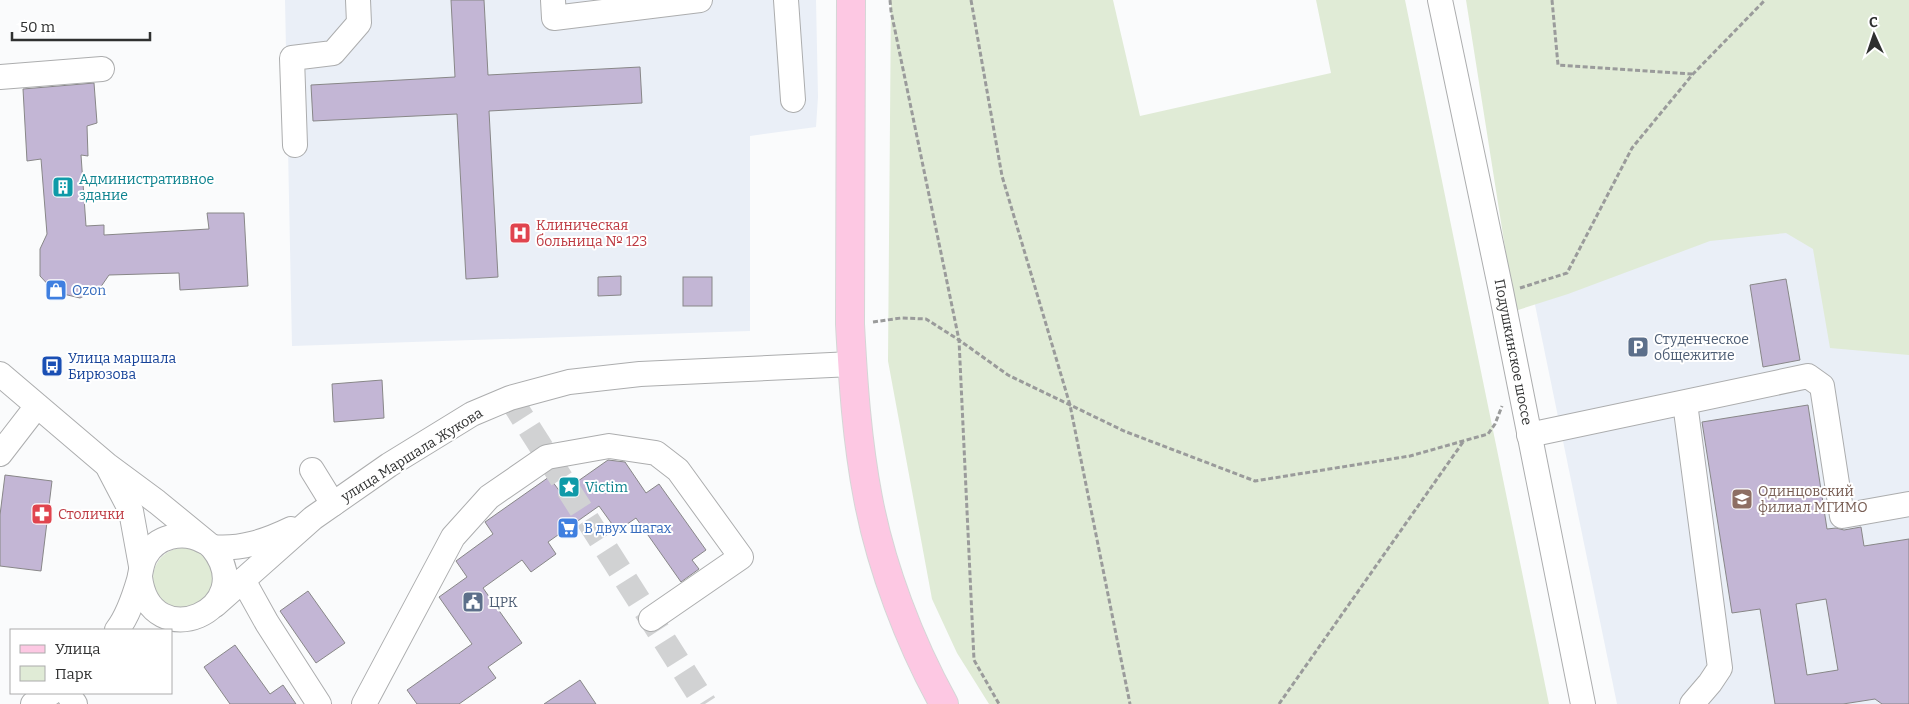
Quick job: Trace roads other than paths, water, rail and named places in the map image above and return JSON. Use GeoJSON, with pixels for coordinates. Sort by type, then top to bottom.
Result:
{"type":"FeatureCollection","features":[{"type":"Feature","properties":{"kind":"main road"},"geometry":{"type":"LineString","coordinates":[[852,0],[850,324],[852,364],[862,457],[868,498],[892,584],[937,701]]}},
{"type":"Feature","properties":{"kind":"street"},"geometry":{"type":"LineString","coordinates":[[296,145],[292,58],[333,53],[359,23],[358,0]]}},
{"type":"Feature","properties":{"kind":"street"},"geometry":{"type":"LineString","coordinates":[[553,0],[554,18],[700,0]]}},
{"type":"Feature","properties":{"kind":"street"},"geometry":{"type":"LineString","coordinates":[[786,0],[793,100]]}},
{"type":"Feature","properties":{"kind":"street","name":"Подушкинское шоссе"},"geometry":{"type":"LineString","coordinates":[[1440,0],[1501,291],[1582,704]]}},
{"type":"Feature","properties":{"kind":"street"},"geometry":{"type":"LineString","coordinates":[[0,77],[102,69]]}},
{"type":"Feature","properties":{"kind":"street","name":"улица Маршала Жукова"},"geometry":{"type":"LineString","coordinates":[[172,629],[206,611],[244,580],[313,518],[389,465],[472,414],[518,396],[569,382],[640,374],[852,364]]}},
{"type":"Feature","properties":{"kind":"street"},"geometry":{"type":"LineString","coordinates":[[0,374],[107,465],[210,545],[218,556],[225,575],[224,586],[206,611],[185,620],[173,619],[162,615],[146,599],[141,589],[141,571],[131,511],[107,465]]}},
{"type":"Feature","properties":{"kind":"street"},"geometry":{"type":"LineString","coordinates":[[1529,435],[1808,376],[1822,386],[1842,516],[1909,504]]}},
{"type":"Feature","properties":{"kind":"street"},"geometry":{"type":"LineString","coordinates":[[1684,403],[1720,668],[1710,684],[1692,704]]}},
{"type":"Feature","properties":{"kind":"street"},"geometry":{"type":"LineString","coordinates":[[0,454],[37,406]]}},
{"type":"Feature","properties":{"kind":"street"},"geometry":{"type":"LineString","coordinates":[[364,704],[453,537],[489,497],[547,457],[609,446],[656,453],[678,470],[741,557],[651,619]]}},
{"type":"Feature","properties":{"kind":"street"},"geometry":{"type":"LineString","coordinates":[[312,470],[333,504]]}},
{"type":"Feature","properties":{"kind":"street"},"geometry":{"type":"LineString","coordinates":[[118,629],[132,601],[146,555],[163,540],[174,536],[186,536],[197,538],[210,545],[238,547],[255,544],[275,537],[313,518]]}},
{"type":"Feature","properties":{"kind":"street"},"geometry":{"type":"LineString","coordinates":[[244,580],[267,623],[319,704]]}},
{"type":"Feature","properties":{"kind":"street"},"geometry":{"type":"LineString","coordinates":[[33,704],[49,694]]}},
{"type":"Feature","properties":{"kind":"tunnel"},"geometry":{"type":"LineString","coordinates":[[510,398],[705,704]]}},
{"type":"Feature","properties":{"kind":"place","name":"Административное здание"},"geometry":{"type":"Point","coordinates":[63,187]}},
{"type":"Feature","properties":{"kind":"place","name":"Клиническая больница № 123"},"geometry":{"type":"Point","coordinates":[520,233]}},
{"type":"Feature","properties":{"kind":"place","name":"Ozon"},"geometry":{"type":"Point","coordinates":[56,290]}},
{"type":"Feature","properties":{"kind":"place","name":"Студенческое общежитие"},"geometry":{"type":"Point","coordinates":[1638,347]}},
{"type":"Feature","properties":{"kind":"place","name":"Улица маршала Бирюзова"},"geometry":{"type":"Point","coordinates":[52,366]}},
{"type":"Feature","properties":{"kind":"place","name":"Victim"},"geometry":{"type":"Point","coordinates":[569,487]}},
{"type":"Feature","properties":{"kind":"place","name":"Одинцовский филиал МГИМО"},"geometry":{"type":"Point","coordinates":[1742,499]}},
{"type":"Feature","properties":{"kind":"place","name":"Столички"},"geometry":{"type":"Point","coordinates":[42,514]}},
{"type":"Feature","properties":{"kind":"place","name":"В двух шагах"},"geometry":{"type":"Point","coordinates":[568,528]}},
{"type":"Feature","properties":{"kind":"place","name":"ЦРК"},"geometry":{"type":"Point","coordinates":[473,602]}}]}
